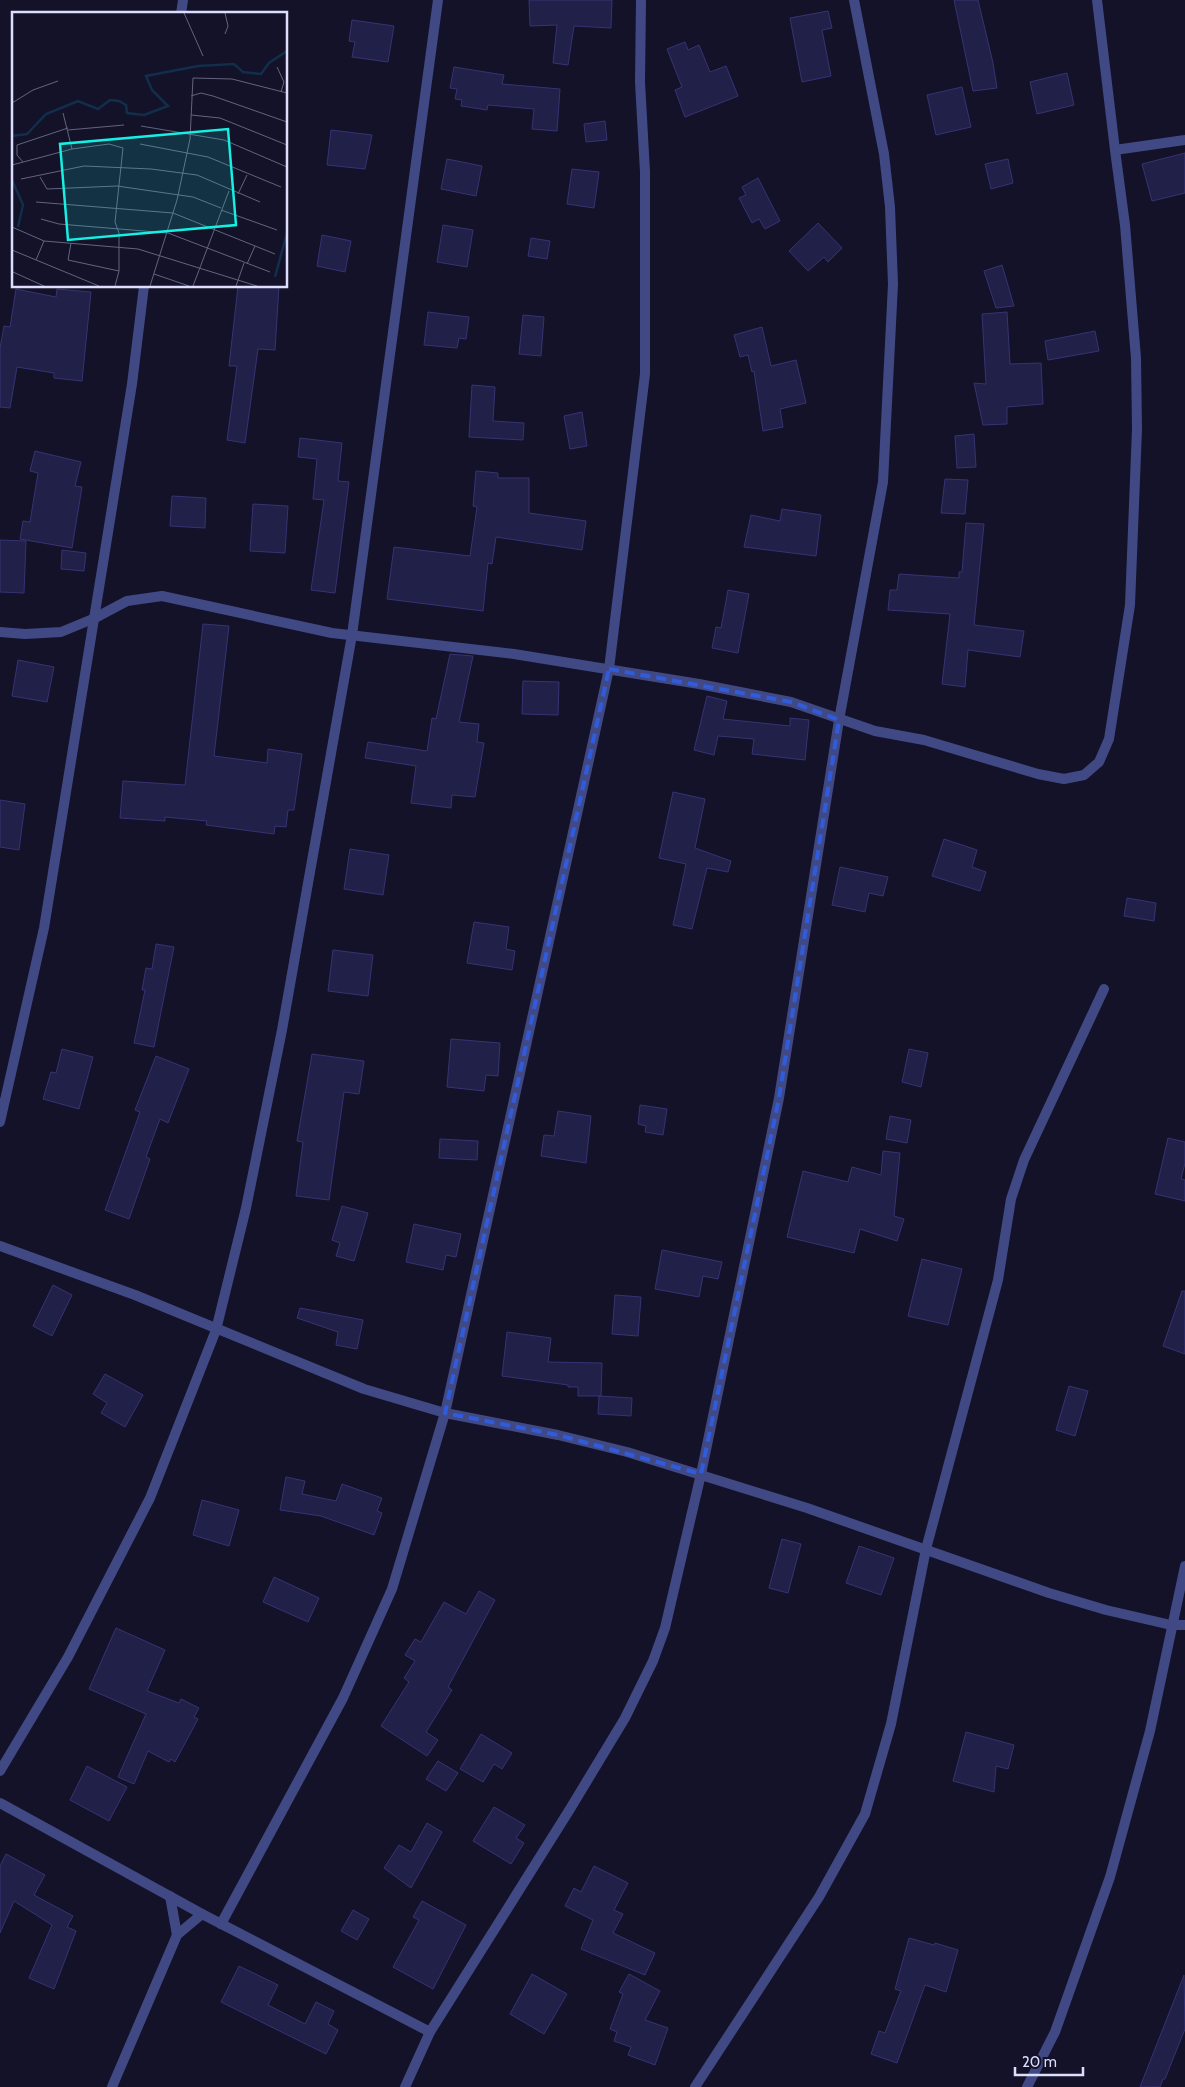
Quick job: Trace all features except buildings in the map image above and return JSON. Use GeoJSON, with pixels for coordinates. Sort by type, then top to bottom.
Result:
{"type":"FeatureCollection","features":[{"type":"Feature","properties":{"kind":"street"},"geometry":{"type":"LineString","coordinates":[[0,1771],[68,1657],[150,1498],[216,1330],[246,1208],[282,1030],[352,635],[438,0]]}},
{"type":"Feature","properties":{"kind":"street"},"geometry":{"type":"LineString","coordinates":[[221,1924],[343,1698],[388,1598],[445,1413],[609,669],[645,374],[645,172],[640,82],[641,0]]}},
{"type":"Feature","properties":{"kind":"street"},"geometry":{"type":"LineString","coordinates":[[405,2087],[430,2032],[625,1718],[653,1661],[665,1628],[701,1474],[779,1098],[839,720],[884,482],[893,284],[890,207],[884,154],[854,0]]}},
{"type":"Feature","properties":{"kind":"street"},"geometry":{"type":"LineString","coordinates":[[0,632],[25,634],[61,632],[95,618],[127,601],[162,596],[352,635],[514,654],[699,684],[791,702],[875,731],[924,740],[1038,774],[1064,779],[1084,775],[1099,762],[1109,739],[1130,605],[1137,430],[1136,358],[1130,280],[1097,0]]}},
{"type":"Feature","properties":{"kind":"street"},"geometry":{"type":"LineString","coordinates":[[1115,150],[1185,140]]}},
{"type":"Feature","properties":{"kind":"street"},"geometry":{"type":"LineString","coordinates":[[0,1122],[44,928],[132,384],[144,288]]}},
{"type":"Feature","properties":{"kind":"street"},"geometry":{"type":"LineString","coordinates":[[695,2087],[819,1896],[865,1814],[891,1724],[926,1549],[998,1280],[1011,1199],[1024,1160],[1104,989]]}},
{"type":"Feature","properties":{"kind":"street"},"geometry":{"type":"LineString","coordinates":[[0,1246],[135,1295],[216,1330],[364,1389],[445,1413],[558,1435],[701,1474],[926,1549],[1049,1593],[1106,1610],[1172,1625],[1185,1625]]}},
{"type":"Feature","properties":{"kind":"street"},"geometry":{"type":"LineString","coordinates":[[1027,2087],[1055,2032],[1110,1877],[1150,1731],[1185,1566]]}},
{"type":"Feature","properties":{"kind":"street"},"geometry":{"type":"LineString","coordinates":[[0,1804],[202,1914],[430,2032]]}},
{"type":"Feature","properties":{"kind":"street"},"geometry":{"type":"LineString","coordinates":[[170,1896],[177,1935]]}},
{"type":"Feature","properties":{"kind":"street"},"geometry":{"type":"LineString","coordinates":[[112,2087],[177,1935],[202,1914]]}},
{"type":"Feature","properties":{"kind":"highlighted area"},"geometry":{"type":"Polygon","coordinates":[[[609,669],[791,702],[839,720],[779,1098],[701,1474],[558,1435],[445,1413],[609,669]]]}}]}
